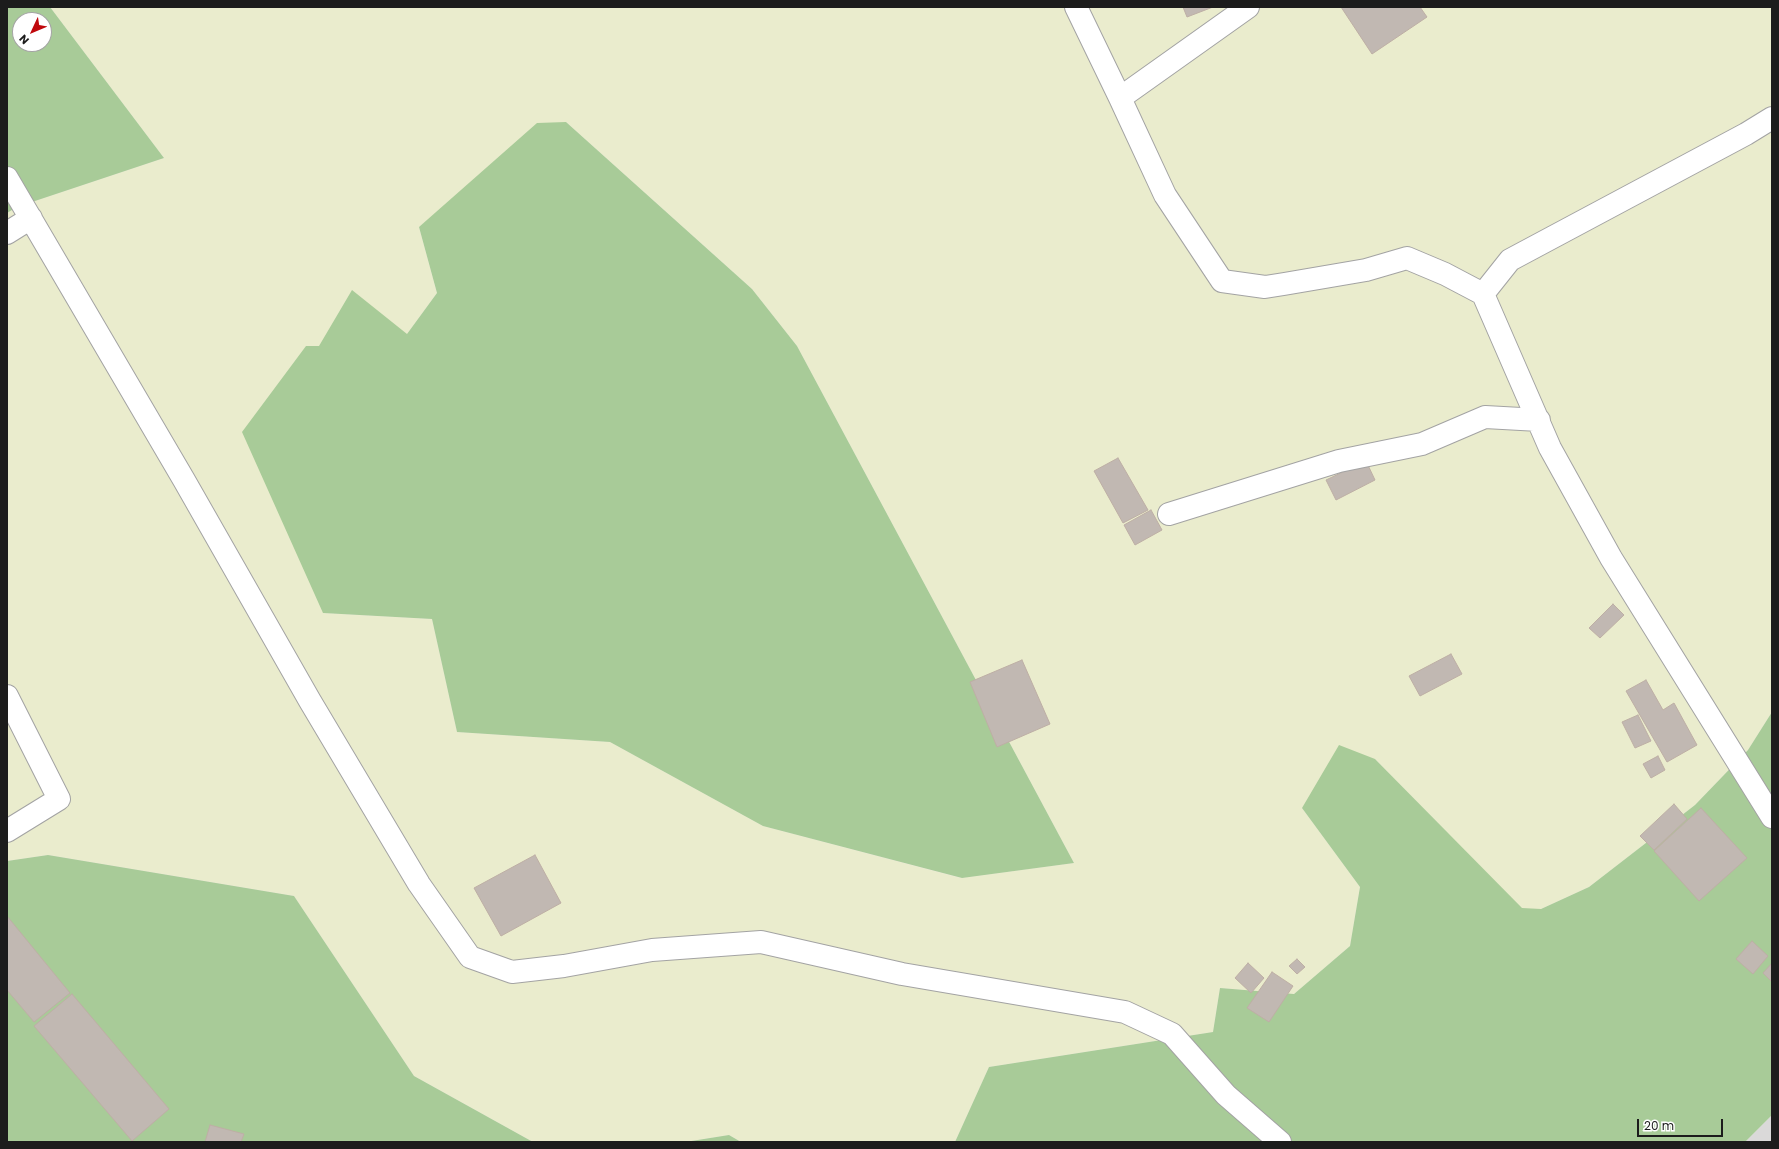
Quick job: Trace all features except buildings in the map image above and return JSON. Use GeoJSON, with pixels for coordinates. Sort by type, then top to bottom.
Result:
{"type":"FeatureCollection","features":[{"type":"Feature","properties":{"kind":"street"},"geometry":{"type":"LineString","coordinates":[[1076,7],[1165,195],[1222,281],[1265,287],[1366,270],[1407,258],[1445,274],[1483,294],[1550,448],[1611,558],[1772,817]]}},
{"type":"Feature","properties":{"kind":"street"},"geometry":{"type":"LineString","coordinates":[[1120,98],[1248,7]]}},
{"type":"Feature","properties":{"kind":"street"},"geometry":{"type":"LineString","coordinates":[[1483,294],[1510,260],[1746,134],[1772,118]]}},
{"type":"Feature","properties":{"kind":"street"},"geometry":{"type":"LineString","coordinates":[[7,178],[188,487],[310,702],[419,884],[470,957],[512,972],[564,966],[652,950],[761,942],[902,974],[1125,1012],[1172,1034],[1226,1095],[1280,1142]]}},
{"type":"Feature","properties":{"kind":"street"},"geometry":{"type":"LineString","coordinates":[[7,233],[31,218]]}},
{"type":"Feature","properties":{"kind":"street"},"geometry":{"type":"LineString","coordinates":[[1169,514],[1339,461],[1422,444],[1485,417],[1539,420]]}},
{"type":"Feature","properties":{"kind":"street"},"geometry":{"type":"LineString","coordinates":[[7,696],[59,799],[7,831]]}},
{"type":"Feature","properties":{"kind":"shaded area"},"geometry":{"type":"Polygon","coordinates":[[[1772,1115],[1772,1142],[1745,1142],[1772,1115]]]}},
{"type":"Feature","properties":{"kind":"green space"},"geometry":{"type":"Polygon","coordinates":[[[7,7],[50,7],[164,158],[17,207],[7,213],[7,7]]]}},
{"type":"Feature","properties":{"kind":"green space"},"geometry":{"type":"Polygon","coordinates":[[[50,7],[1772,7],[1772,712],[1748,750],[1695,805],[1589,887],[1541,909],[1522,909],[1375,759],[1302,808],[1360,887],[1350,946],[1294,994],[1220,988],[1213,1032],[989,1067],[955,1142],[741,1142],[729,1135],[685,1142],[533,1142],[414,1076],[294,896],[48,855],[7,861],[7,213],[17,207],[164,158],[50,7]],[[566,122],[419,227],[437,293],[407,334],[319,346],[306,346],[323,613],[432,619],[457,732],[610,742],[763,826],[961,878],[1074,863],[797,346],[752,289],[566,122]]]}},
{"type":"Feature","properties":{"kind":"green space"},"geometry":{"type":"Polygon","coordinates":[[[566,122],[752,289],[797,346],[1074,863],[962,878],[763,826],[610,742],[457,732],[432,619],[323,613],[242,432],[306,346],[319,346],[352,290],[407,334],[437,293],[419,227],[537,123],[566,122]]]}},
{"type":"Feature","properties":{"kind":"green space"},"geometry":{"type":"Polygon","coordinates":[[[1772,712],[1772,1115],[1745,1142],[955,1142],[989,1067],[1213,1032],[1220,988],[1294,994],[1350,946],[1360,887],[1302,808],[1339,745],[1375,759],[1522,908],[1541,909],[1589,887],[1695,805],[1748,750],[1772,712]]]}},
{"type":"Feature","properties":{"kind":"green space"},"geometry":{"type":"Polygon","coordinates":[[[48,855],[294,896],[414,1076],[533,1142],[7,1142],[7,861],[48,855]]]}},
{"type":"Feature","properties":{"kind":"green space"},"geometry":{"type":"Polygon","coordinates":[[[729,1135],[741,1142],[685,1142],[729,1135]]]}}]}
